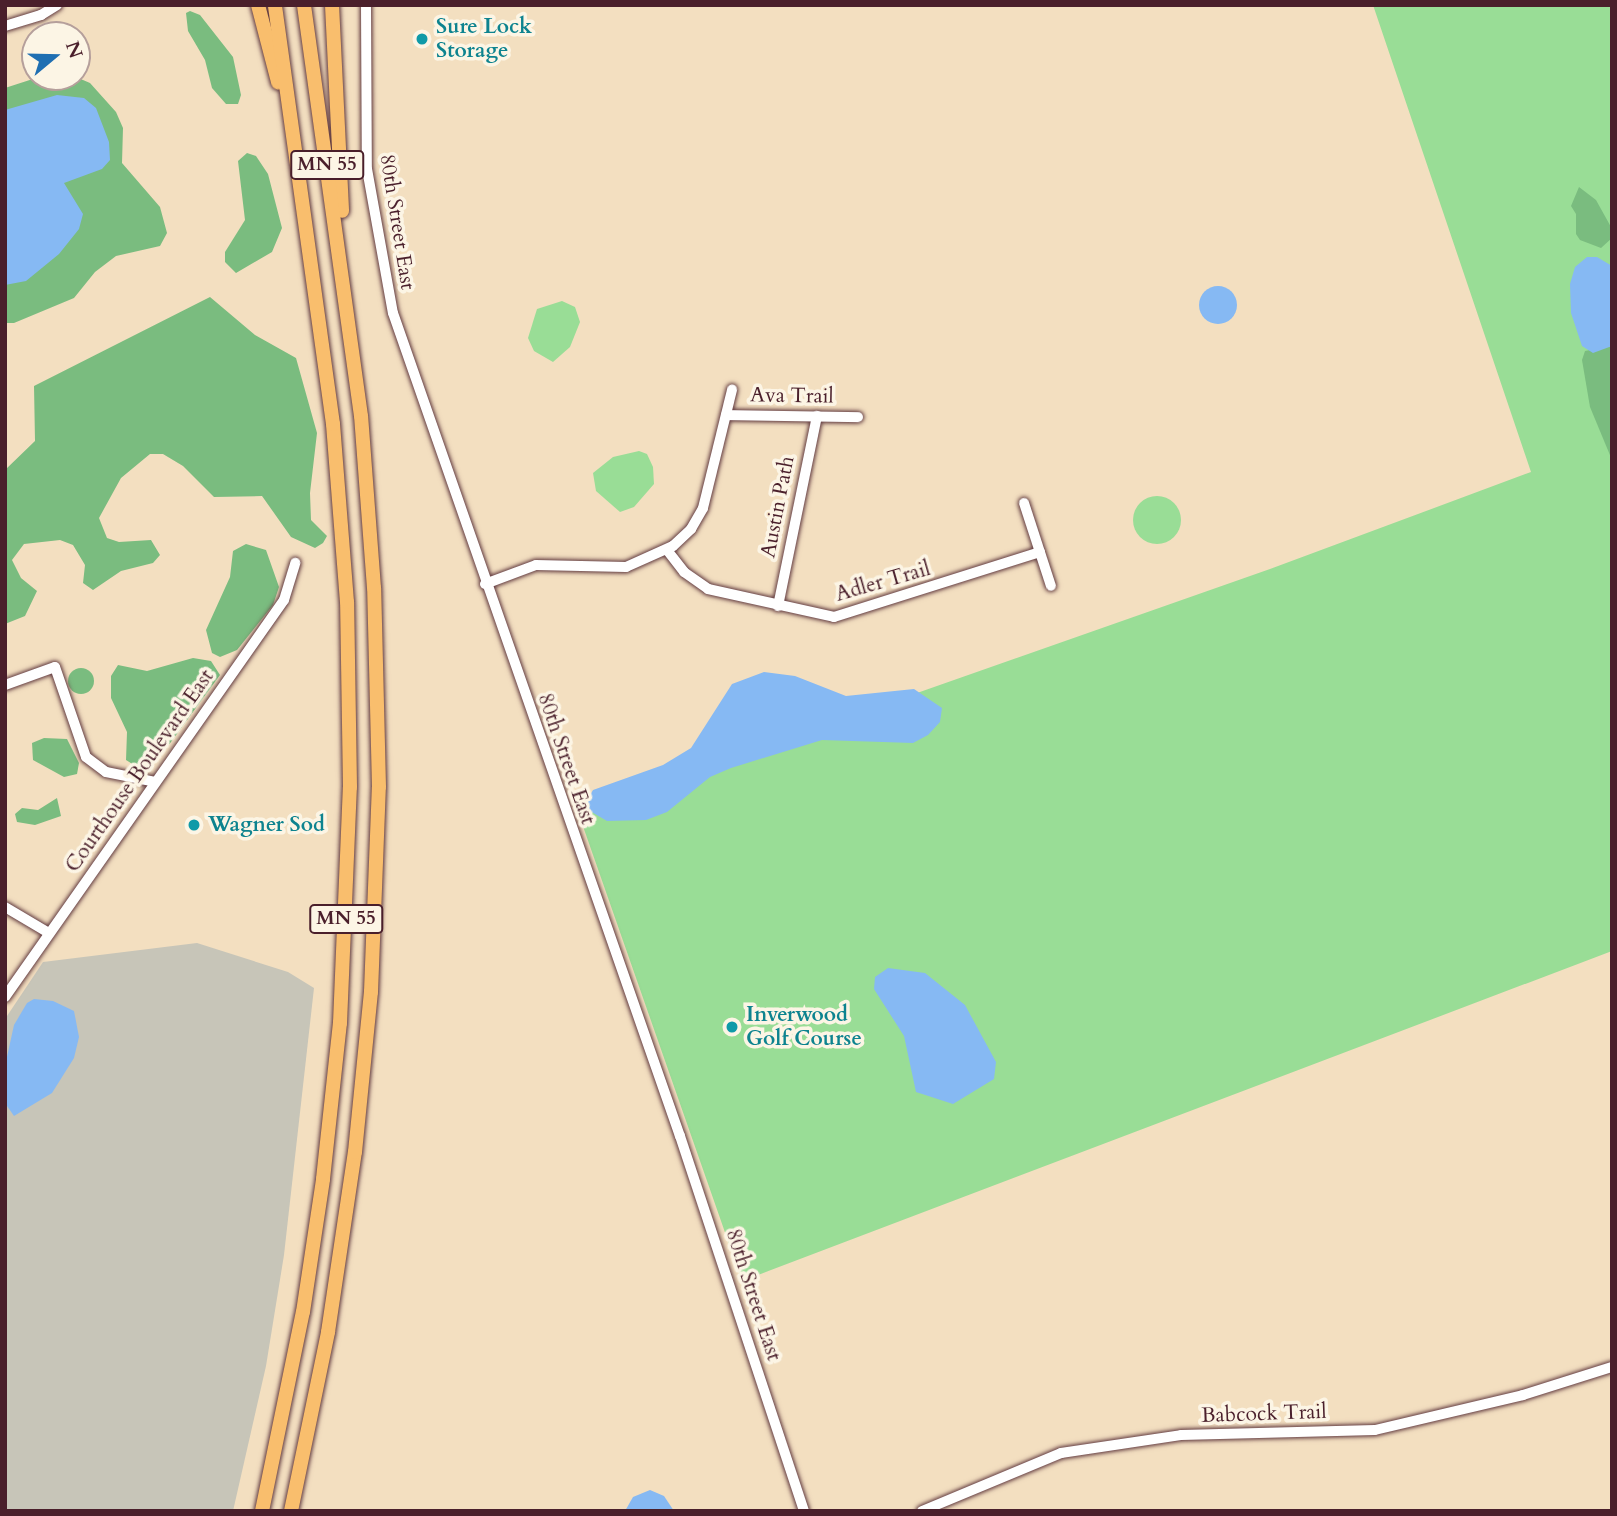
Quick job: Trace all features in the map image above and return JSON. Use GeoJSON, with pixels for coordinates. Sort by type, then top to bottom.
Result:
{"type":"FeatureCollection","features":[{"type":"Feature","properties":{"kind":"highway"},"geometry":{"type":"LineString","coordinates":[[258,5],[287,120],[321,321]]}},
{"type":"Feature","properties":{"kind":"highway","name":"MN 55"},"geometry":{"type":"LineString","coordinates":[[262,1511],[303,1312],[323,1179],[340,1023],[348,876],[348,626],[321,321],[275,5]]}},
{"type":"Feature","properties":{"kind":"highway","name":"MN 55"},"geometry":{"type":"LineString","coordinates":[[291,1511],[342,1249],[361,1101],[375,919],[379,736],[374,588],[350,325],[304,5]]}},
{"type":"Feature","properties":{"kind":"highway"},"geometry":{"type":"LineString","coordinates":[[332,5],[350,325]]}},
{"type":"Feature","properties":{"kind":"street"},"geometry":{"type":"LineString","coordinates":[[5,26],[41,15],[57,5]]}},
{"type":"Feature","properties":{"kind":"street","name":"80th Street East"},"geometry":{"type":"LineString","coordinates":[[366,5],[365,140],[382,265],[401,340],[680,1136],[804,1511]]}},
{"type":"Feature","properties":{"kind":"street"},"geometry":{"type":"LineString","coordinates":[[485,584],[536,565],[626,568],[667,550],[691,528],[703,508],[732,390]]}},
{"type":"Feature","properties":{"kind":"street","name":"Ava Trail"},"geometry":{"type":"LineString","coordinates":[[726,415],[858,416]]}},
{"type":"Feature","properties":{"kind":"street","name":"Austin Path"},"geometry":{"type":"LineString","coordinates":[[778,606],[817,416]]}},
{"type":"Feature","properties":{"kind":"street"},"geometry":{"type":"LineString","coordinates":[[1024,503],[1051,586]]}},
{"type":"Feature","properties":{"kind":"street","name":"Adler Trail"},"geometry":{"type":"LineString","coordinates":[[667,550],[684,572],[708,589],[778,606],[848,616],[1040,552]]}},
{"type":"Feature","properties":{"kind":"street","name":"Courthouse Boulevard East"},"geometry":{"type":"LineString","coordinates":[[5,998],[284,600],[295,563]]}},
{"type":"Feature","properties":{"kind":"street"},"geometry":{"type":"LineString","coordinates":[[5,685],[55,667],[86,757],[106,772],[155,782]]}},
{"type":"Feature","properties":{"kind":"street"},"geometry":{"type":"LineString","coordinates":[[5,907],[49,933]]}},
{"type":"Feature","properties":{"kind":"street","name":"Babcock Trail"},"geometry":{"type":"LineString","coordinates":[[922,1511],[985,1481],[1080,1449],[1181,1435],[1375,1430],[1523,1395],[1612,1367]]}},
{"type":"Feature","properties":{"kind":"shaded area"},"geometry":{"type":"Polygon","coordinates":[[[197,943],[288,972],[314,988],[284,1255],[266,1366],[233,1511],[5,1511],[5,1019],[43,962],[197,943]]]}},
{"type":"Feature","properties":{"kind":"green space"},"geometry":{"type":"Polygon","coordinates":[[[1373,5],[1612,5],[1612,951],[742,1281],[578,812],[1270,569],[1531,472],[1373,5]]]}},
{"type":"Feature","properties":{"kind":"green space"},"geometry":{"type":"Polygon","coordinates":[[[190,11],[200,15],[233,57],[241,95],[238,104],[226,104],[212,88],[205,60],[188,31],[186,13],[190,11]]]}},
{"type":"Feature","properties":{"kind":"green space"},"geometry":{"type":"Polygon","coordinates":[[[21,83],[21,91],[91,91],[91,84],[116,112],[123,128],[122,163],[160,207],[167,233],[160,246],[116,256],[95,272],[74,298],[14,323],[5,323],[5,88],[21,83]]]}},
{"type":"Feature","properties":{"kind":"green space"},"geometry":{"type":"Polygon","coordinates":[[[247,153],[256,156],[268,174],[282,228],[272,252],[236,273],[225,262],[225,252],[245,220],[238,161],[247,153]]]}},
{"type":"Feature","properties":{"kind":"green space"},"geometry":{"type":"Polygon","coordinates":[[[1579,187],[1596,200],[1611,227],[1612,238],[1601,248],[1580,240],[1576,234],[1576,214],[1571,206],[1579,187]]]}},
{"type":"Feature","properties":{"kind":"green space"},"geometry":{"type":"Polygon","coordinates":[[[210,297],[255,335],[296,358],[317,433],[310,493],[311,520],[327,536],[323,543],[315,548],[291,537],[262,496],[214,497],[183,466],[163,454],[150,454],[121,478],[99,518],[107,538],[119,542],[151,540],[160,555],[153,563],[121,571],[93,590],[83,583],[85,565],[73,545],[60,540],[24,544],[12,560],[21,578],[37,591],[25,616],[5,624],[5,470],[35,441],[34,386],[210,297]]]}},
{"type":"Feature","properties":{"kind":"green space"},"geometry":{"type":"Polygon","coordinates":[[[562,301],[575,307],[580,322],[570,347],[553,362],[534,351],[528,338],[537,309],[562,301]]]}},
{"type":"Feature","properties":{"kind":"green space"},"geometry":{"type":"Polygon","coordinates":[[[1612,346],[1612,460],[1590,407],[1582,360],[1585,351],[1612,346]]]}},
{"type":"Feature","properties":{"kind":"green space"},"geometry":{"type":"Polygon","coordinates":[[[639,451],[647,454],[653,467],[654,484],[634,507],[620,512],[596,491],[593,473],[613,457],[639,451]]]}},
{"type":"Feature","properties":{"kind":"green space"},"geometry":{"type":"Polygon","coordinates":[[[1157,496],[1166,497],[1174,503],[1180,511],[1180,529],[1174,537],[1166,543],[1157,544],[1148,543],[1140,537],[1134,529],[1133,520],[1134,511],[1140,503],[1148,497],[1157,496]]]}},
{"type":"Feature","properties":{"kind":"green space"},"geometry":{"type":"Polygon","coordinates":[[[246,544],[266,550],[279,587],[273,605],[237,650],[220,657],[212,653],[206,630],[230,577],[233,551],[246,544]]]}},
{"type":"Feature","properties":{"kind":"green space"},"geometry":{"type":"Polygon","coordinates":[[[193,658],[211,661],[220,675],[160,757],[142,768],[134,765],[126,760],[127,732],[111,698],[111,676],[118,665],[147,671],[193,658]]]}},
{"type":"Feature","properties":{"kind":"green space"},"geometry":{"type":"Polygon","coordinates":[[[81,668],[90,672],[94,681],[90,690],[81,694],[72,690],[68,681],[72,672],[81,668]]]}},
{"type":"Feature","properties":{"kind":"green space"},"geometry":{"type":"Polygon","coordinates":[[[44,738],[67,739],[79,763],[77,774],[64,777],[33,760],[32,743],[44,738]]]}},
{"type":"Feature","properties":{"kind":"green space"},"geometry":{"type":"Polygon","coordinates":[[[57,798],[61,816],[35,825],[17,822],[15,814],[22,808],[38,810],[57,798]]]}},
{"type":"Feature","properties":{"kind":"water"},"geometry":{"type":"Polygon","coordinates":[[[57,95],[84,98],[96,108],[109,142],[110,160],[102,169],[64,183],[83,214],[79,229],[59,254],[26,281],[5,285],[5,110],[57,95]]]}},
{"type":"Feature","properties":{"kind":"water"},"geometry":{"type":"Polygon","coordinates":[[[1587,257],[1597,257],[1612,266],[1612,346],[1593,353],[1582,346],[1571,313],[1570,284],[1575,267],[1587,257]]]}},
{"type":"Feature","properties":{"kind":"water"},"geometry":{"type":"Polygon","coordinates":[[[1218,286],[1231,292],[1237,305],[1231,318],[1218,324],[1205,318],[1199,305],[1205,292],[1218,286]]]}},
{"type":"Feature","properties":{"kind":"water"},"geometry":{"type":"Polygon","coordinates":[[[764,672],[795,676],[846,696],[914,689],[942,708],[940,722],[928,735],[913,743],[822,740],[731,768],[710,777],[667,812],[646,820],[607,821],[590,811],[586,802],[593,790],[663,765],[691,748],[732,684],[764,672]]]}},
{"type":"Feature","properties":{"kind":"water"},"geometry":{"type":"Polygon","coordinates":[[[888,968],[925,973],[965,1005],[996,1062],[994,1079],[953,1104],[916,1092],[904,1036],[874,989],[875,977],[888,968]]]}},
{"type":"Feature","properties":{"kind":"water"},"geometry":{"type":"Polygon","coordinates":[[[34,999],[53,1001],[74,1011],[79,1037],[74,1058],[52,1093],[14,1116],[5,1103],[5,1066],[14,1025],[27,1003],[34,999]]]}},
{"type":"Feature","properties":{"kind":"water"},"geometry":{"type":"Polygon","coordinates":[[[650,1490],[664,1496],[674,1511],[625,1511],[633,1497],[650,1490]]]}},
{"type":"Feature","properties":{"kind":"place","name":"Sure Lock Storage"},"geometry":{"type":"Point","coordinates":[422,39]}},
{"type":"Feature","properties":{"kind":"place","name":"Wagner Sod"},"geometry":{"type":"Point","coordinates":[194,825]}},
{"type":"Feature","properties":{"kind":"place","name":"Inverwood Golf Course"},"geometry":{"type":"Point","coordinates":[732,1027]}}]}
